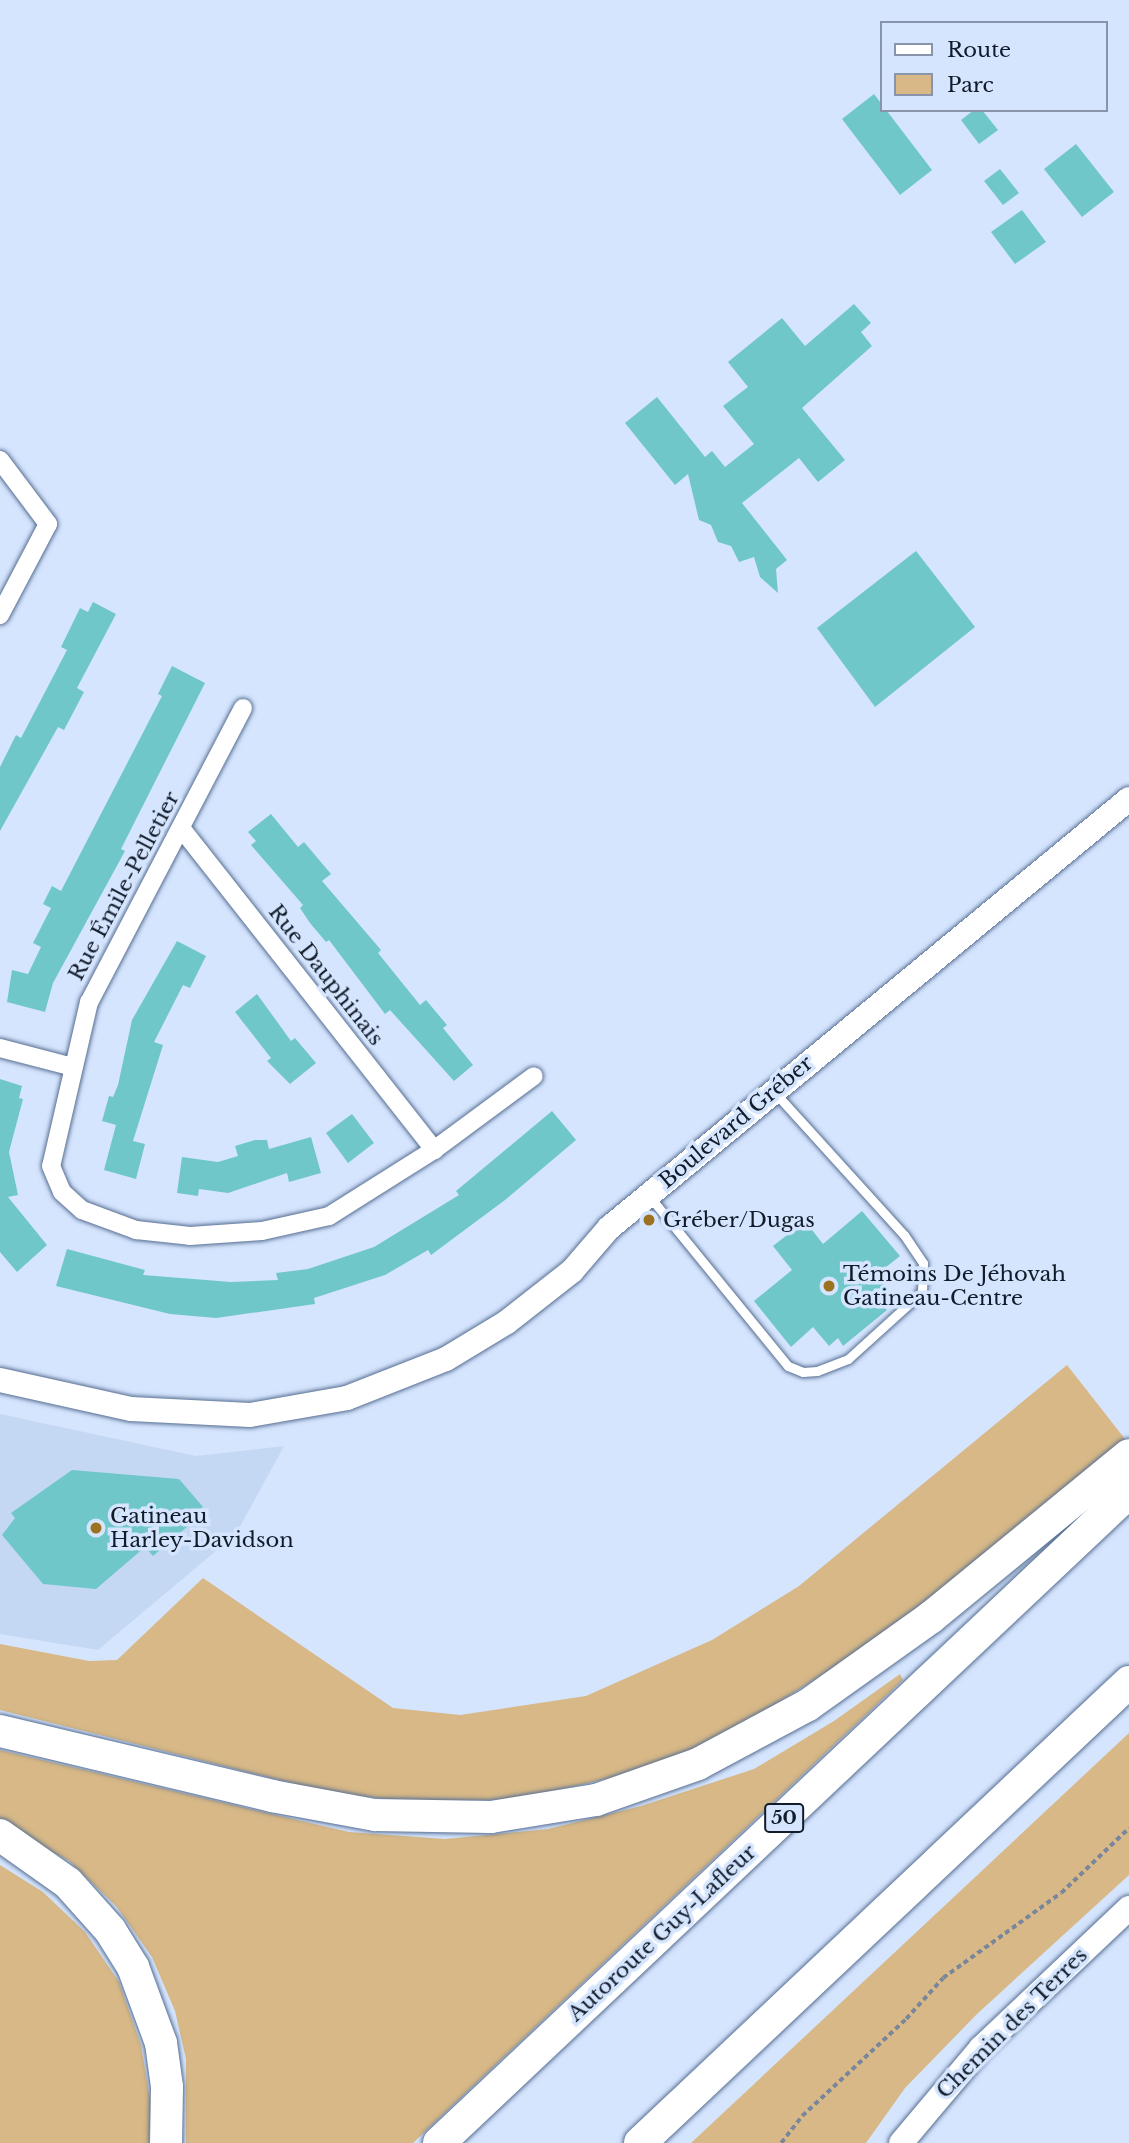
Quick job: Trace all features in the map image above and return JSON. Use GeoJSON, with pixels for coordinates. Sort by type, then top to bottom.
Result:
{"type":"FeatureCollection","features":[{"type":"Feature","properties":{"kind":"highway"},"geometry":{"type":"LineString","coordinates":[[0,1731],[297,1802],[375,1815],[491,1817],[596,1800],[698,1764],[808,1705],[930,1618],[1129,1455]]}},
{"type":"Feature","properties":{"kind":"highway","name":"Autoroute Guy-Lafleur"},"geometry":{"type":"LineString","coordinates":[[439,2143],[1129,1492]]}},
{"type":"Feature","properties":{"kind":"highway"},"geometry":{"type":"LineString","coordinates":[[639,2143],[1129,1682]]}},
{"type":"Feature","properties":{"kind":"highway"},"geometry":{"type":"LineString","coordinates":[[0,1835],[68,1883],[110,1930],[133,1967],[161,2043],[167,2087],[166,2143]]}},
{"type":"Feature","properties":{"kind":"street"},"geometry":{"type":"LineString","coordinates":[[0,460],[48,524],[0,615]]}},
{"type":"Feature","properties":{"kind":"street","name":"Rue Émile-Pelletier"},"geometry":{"type":"LineString","coordinates":[[243,708],[97,984],[73,1067],[51,1166],[62,1192],[82,1210],[136,1230],[190,1236],[262,1231],[329,1216],[434,1150],[534,1076]]}},
{"type":"Feature","properties":{"kind":"street","name":"Boulevard Gréber"},"geometry":{"type":"LineString","coordinates":[[0,1380],[72,1398],[169,1414],[250,1415],[347,1398],[392,1384],[446,1359],[507,1322],[572,1271],[610,1228],[773,1090],[1129,799]]}},
{"type":"Feature","properties":{"kind":"street","name":"Rue Dauphinais"},"geometry":{"type":"LineString","coordinates":[[181,828],[434,1150]]}},
{"type":"Feature","properties":{"kind":"street"},"geometry":{"type":"LineString","coordinates":[[0,1048],[73,1067]]}},
{"type":"Feature","properties":{"kind":"street","name":"Boulevard Gréber"},"geometry":{"type":"LineString","coordinates":[[0,1371],[72,1398]]}},
{"type":"Feature","properties":{"kind":"street","name":"Chemin des Terres"},"geometry":{"type":"LineString","coordinates":[[901,2143],[981,2048],[1129,1908]]}},
{"type":"Feature","properties":{"kind":"lane"},"geometry":{"type":"LineString","coordinates":[[648,1196],[788,1366],[803,1373],[817,1371],[848,1359],[922,1292],[923,1263],[904,1235],[773,1090]]}},
{"type":"Feature","properties":{"kind":"path"},"geometry":{"type":"LineString","coordinates":[[781,2143],[802,2116],[906,2019],[943,1978],[1061,1893],[1129,1828]]}},
{"type":"Feature","properties":{"kind":"shaded area"},"geometry":{"type":"Polygon","coordinates":[[[0,1414],[196,1456],[284,1446],[236,1534],[98,1650],[0,1634],[0,1414]]]}},
{"type":"Feature","properties":{"kind":"green space"},"geometry":{"type":"Polygon","coordinates":[[[1067,1365],[1125,1439],[981,1560],[858,1652],[725,1736],[636,1772],[520,1799],[415,1802],[331,1793],[0,1710],[0,1644],[89,1661],[117,1660],[203,1578],[393,1708],[460,1715],[586,1696],[712,1640],[799,1586],[1067,1365]]]}},
{"type":"Feature","properties":{"kind":"green space"},"geometry":{"type":"Polygon","coordinates":[[[900,1674],[903,1680],[413,2143],[186,2143],[186,2059],[175,2011],[152,1957],[116,1906],[69,1861],[0,1824],[0,1750],[349,1832],[445,1839],[548,1829],[641,1806],[754,1769],[834,1721],[900,1674]]]}},
{"type":"Feature","properties":{"kind":"green space"},"geometry":{"type":"Polygon","coordinates":[[[1129,1733],[1129,1875],[977,2014],[905,2088],[866,2143],[691,2143],[1129,1733]]]}},
{"type":"Feature","properties":{"kind":"green space"},"geometry":{"type":"Polygon","coordinates":[[[0,1865],[43,1892],[85,1932],[119,1982],[141,2045],[151,2105],[149,2143],[0,2143],[0,1865]]]}},
{"type":"Feature","properties":{"kind":"building"},"geometry":{"type":"Polygon","coordinates":[[[874,94],[880,102],[880,112],[888,112],[932,170],[900,195],[842,119],[874,94]]]}},
{"type":"Feature","properties":{"kind":"building"},"geometry":{"type":"Polygon","coordinates":[[[971,112],[984,112],[998,130],[979,144],[961,120],[971,112]]]}},
{"type":"Feature","properties":{"kind":"building"},"geometry":{"type":"Polygon","coordinates":[[[1076,144],[1114,192],[1082,217],[1044,169],[1076,144]]]}},
{"type":"Feature","properties":{"kind":"building"},"geometry":{"type":"Polygon","coordinates":[[[1000,169],[1019,193],[1003,205],[984,181],[1000,169]]]}},
{"type":"Feature","properties":{"kind":"building"},"geometry":{"type":"Polygon","coordinates":[[[1022,210],[1046,242],[1015,264],[991,232],[1022,210]]]}},
{"type":"Feature","properties":{"kind":"building"},"geometry":{"type":"Polygon","coordinates":[[[854,304],[871,323],[861,332],[872,346],[802,408],[845,460],[818,482],[799,458],[742,503],[787,560],[776,569],[778,593],[760,577],[754,557],[739,562],[731,546],[718,542],[711,525],[699,520],[688,474],[675,485],[625,423],[657,397],[705,457],[712,451],[725,467],[754,444],[723,406],[748,387],[728,362],[782,318],[805,346],[854,304]]]}},
{"type":"Feature","properties":{"kind":"building"},"geometry":{"type":"Polygon","coordinates":[[[916,551],[975,627],[875,707],[817,628],[916,551]]]}},
{"type":"Feature","properties":{"kind":"building"},"geometry":{"type":"Polygon","coordinates":[[[93,602],[116,614],[77,688],[84,692],[64,730],[58,727],[0,831],[0,767],[16,735],[21,738],[67,650],[61,647],[80,608],[88,612],[93,602]]]}},
{"type":"Feature","properties":{"kind":"building"},"geometry":{"type":"Polygon","coordinates":[[[172,666],[205,683],[121,849],[125,851],[53,983],[45,1012],[7,1002],[12,970],[28,974],[41,947],[33,943],[51,908],[43,904],[52,886],[61,891],[162,696],[158,694],[172,666]]]}},
{"type":"Feature","properties":{"kind":"building"},"geometry":{"type":"Polygon","coordinates":[[[271,814],[298,847],[304,842],[331,874],[322,881],[381,950],[378,953],[420,1005],[426,1000],[447,1025],[443,1028],[473,1065],[454,1081],[390,1010],[385,1014],[329,940],[326,942],[310,923],[300,908],[303,905],[251,845],[256,841],[248,832],[271,814]]]}},
{"type":"Feature","properties":{"kind":"building"},"geometry":{"type":"Polygon","coordinates":[[[177,941],[206,956],[190,988],[183,985],[154,1042],[163,1045],[133,1141],[145,1144],[136,1179],[104,1170],[116,1125],[102,1121],[109,1096],[113,1097],[118,1085],[132,1020],[177,941]]]}},
{"type":"Feature","properties":{"kind":"building"},"geometry":{"type":"Polygon","coordinates":[[[257,994],[291,1041],[295,1038],[316,1063],[290,1084],[267,1061],[271,1058],[235,1012],[257,994]]]}},
{"type":"Feature","properties":{"kind":"building"},"geometry":{"type":"Polygon","coordinates":[[[0,1079],[22,1086],[19,1098],[23,1099],[9,1152],[18,1195],[8,1197],[47,1245],[17,1272],[0,1252],[0,1079]]]}},
{"type":"Feature","properties":{"kind":"building"},"geometry":{"type":"Polygon","coordinates":[[[552,1111],[576,1140],[505,1200],[431,1255],[428,1250],[385,1275],[314,1298],[315,1304],[216,1318],[170,1314],[56,1286],[67,1249],[145,1270],[143,1275],[231,1282],[278,1280],[276,1273],[308,1269],[374,1247],[459,1195],[456,1191],[552,1111]]]}},
{"type":"Feature","properties":{"kind":"building"},"geometry":{"type":"Polygon","coordinates":[[[352,1114],[374,1143],[348,1163],[326,1133],[352,1114]]]}},
{"type":"Feature","properties":{"kind":"building"},"geometry":{"type":"Polygon","coordinates":[[[311,1137],[321,1173],[289,1182],[287,1173],[228,1193],[199,1189],[198,1196],[177,1193],[182,1157],[218,1162],[238,1156],[235,1146],[255,1140],[267,1140],[269,1149],[311,1137]]]}},
{"type":"Feature","properties":{"kind":"building","name":"Témoins De Jéhovah Gatineau-Centre"},"geometry":{"type":"Polygon","coordinates":[[[862,1211],[900,1256],[876,1275],[893,1296],[883,1304],[887,1310],[843,1346],[838,1338],[829,1346],[813,1327],[791,1347],[754,1301],[792,1270],[773,1246],[805,1221],[823,1244],[862,1211]]]}},
{"type":"Feature","properties":{"kind":"building","name":"Gatineau Harley-Davidson"},"geometry":{"type":"Polygon","coordinates":[[[72,1470],[179,1479],[203,1507],[199,1510],[202,1514],[153,1556],[145,1547],[96,1589],[43,1584],[2,1535],[15,1518],[11,1513],[72,1470]]]}},
{"type":"Feature","properties":{"kind":"place","name":"Gréber/Dugas"},"geometry":{"type":"Point","coordinates":[649,1220]}},
{"type":"Feature","properties":{"kind":"place","name":"Témoins De Jéhovah Gatineau-Centre"},"geometry":{"type":"Point","coordinates":[829,1286]}},
{"type":"Feature","properties":{"kind":"place","name":"Gatineau Harley-Davidson"},"geometry":{"type":"Point","coordinates":[96,1528]}}]}
